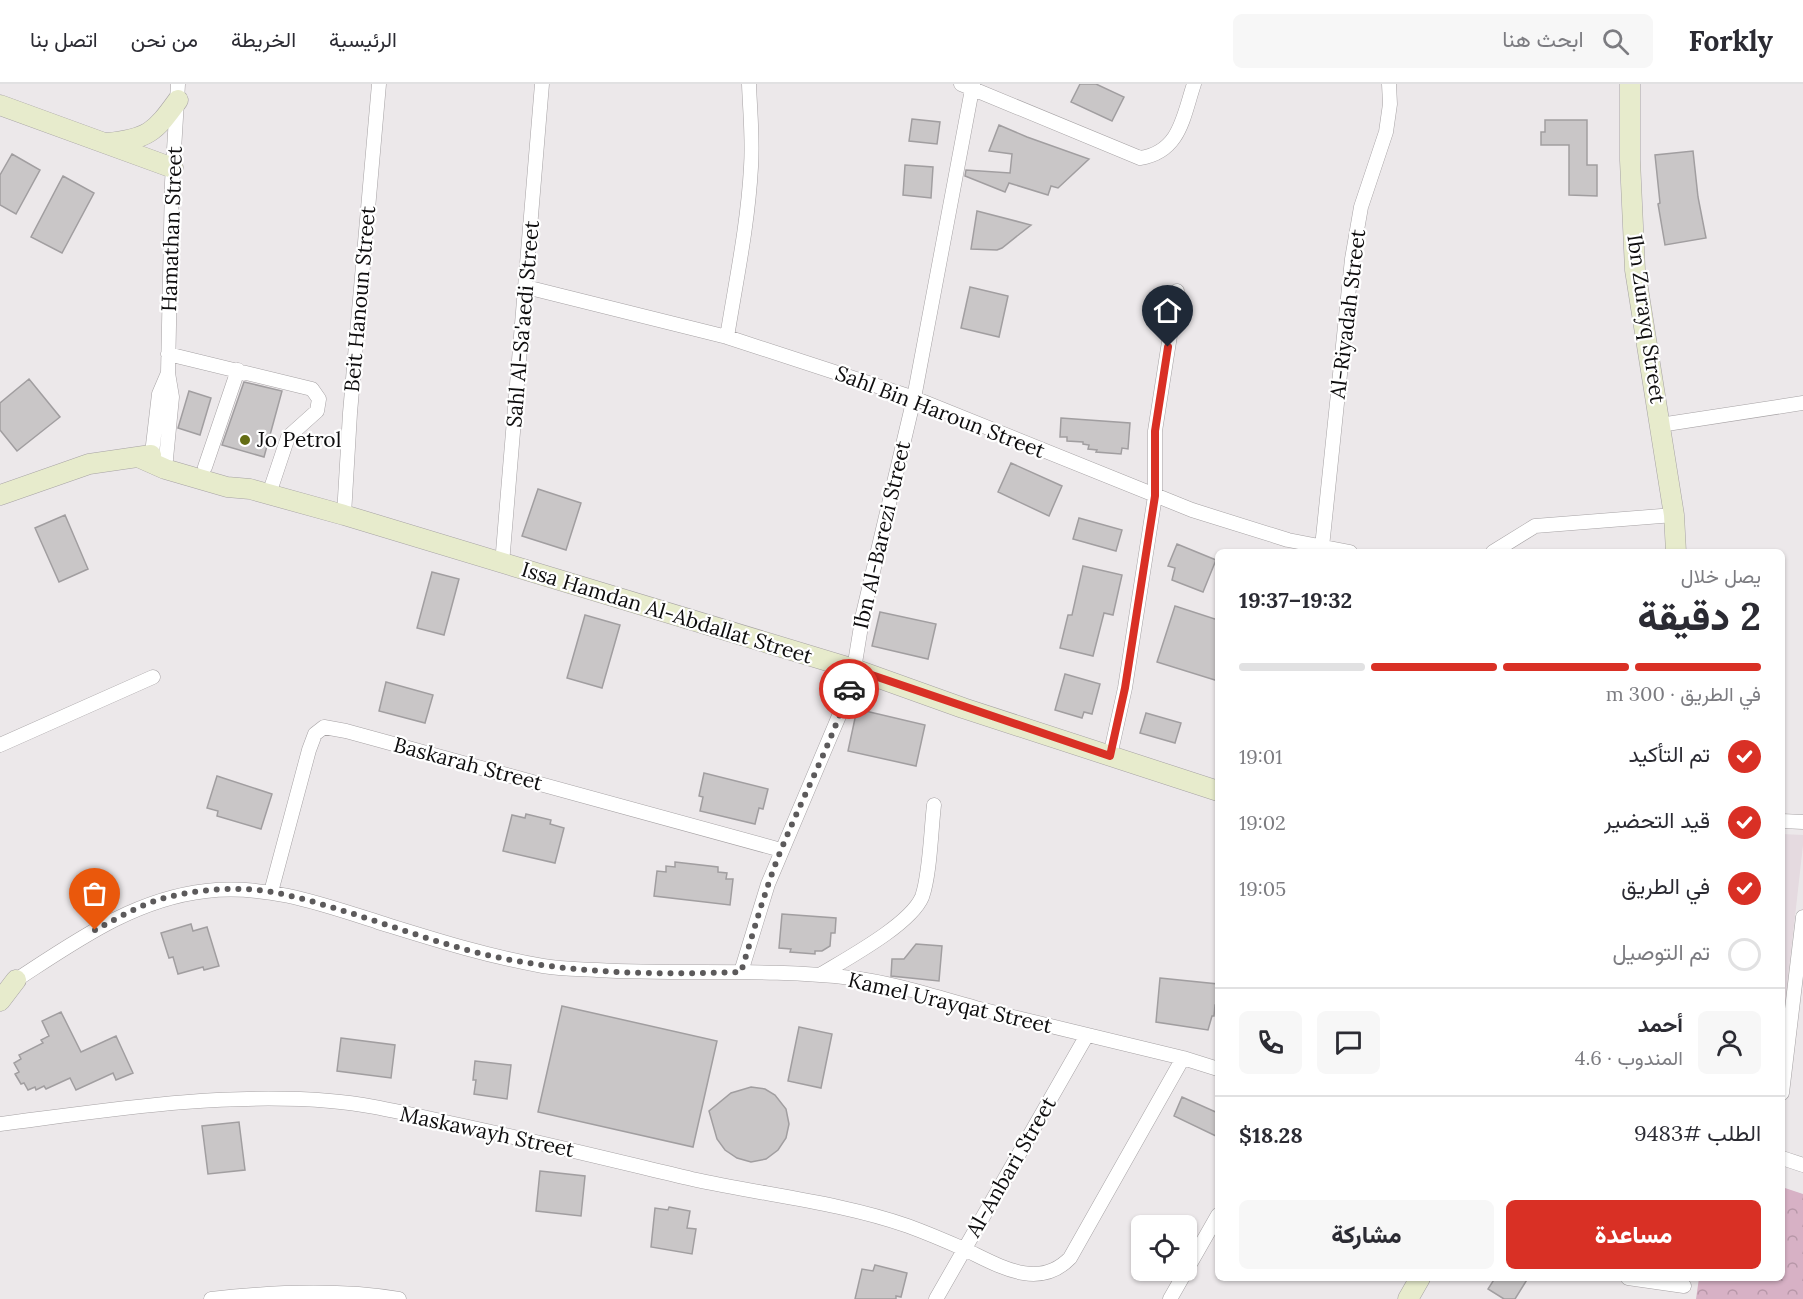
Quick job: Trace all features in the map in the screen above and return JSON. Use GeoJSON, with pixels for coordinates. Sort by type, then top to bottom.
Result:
{"type":"FeatureCollection","features":[{"type":"Feature","properties":{"kind":"street","name":"Beit Hanoun Street"},"geometry":{"type":"LineString","coordinates":[[344,515],[350,413],[379,84]]}},
{"type":"Feature","properties":{"kind":"street","name":"Sahl Al-Sa'aedi Street"},"geometry":{"type":"LineString","coordinates":[[502,564],[542,84]]}},
{"type":"Feature","properties":{"kind":"street"},"geometry":{"type":"LineString","coordinates":[[728,337],[751,169],[752,141],[748,84]]}},
{"type":"Feature","properties":{"kind":"street"},"geometry":{"type":"LineString","coordinates":[[969,86],[1140,158],[1151,156],[1170,144],[1177,134],[1194,84]]}},
{"type":"Feature","properties":{"kind":"street","name":"Al-Riyadah Street"},"geometry":{"type":"LineString","coordinates":[[1322,548],[1352,259],[1361,207],[1386,132],[1390,104],[1389,84]]}},
{"type":"Feature","properties":{"kind":"street","name":"Ibn Zurayq Street"},"geometry":{"type":"LineString","coordinates":[[1630,84],[1630,160],[1635,270],[1674,515],[1676,549]]}},
{"type":"Feature","properties":{"kind":"street","name":"Ibn Al-Barezi Street"},"geometry":{"type":"LineString","coordinates":[[741,972],[768,884],[839,717],[854,669],[863,614],[914,398],[969,86]]}},
{"type":"Feature","properties":{"kind":"street"},"geometry":{"type":"LineString","coordinates":[[104,144],[148,135],[162,122],[178,92]]}},
{"type":"Feature","properties":{"kind":"street","name":"Hamathan Street"},"geometry":{"type":"LineString","coordinates":[[154,460],[172,397],[168,354],[173,175],[178,92]]}},
{"type":"Feature","properties":{"kind":"street"},"geometry":{"type":"LineString","coordinates":[[0,105],[104,144],[173,175]]}},
{"type":"Feature","properties":{"kind":"street"},"geometry":{"type":"LineString","coordinates":[[0,118],[173,175]]}},
{"type":"Feature","properties":{"kind":"street","name":"Sahl Bin Haroun Street"},"geometry":{"type":"LineString","coordinates":[[526,287],[728,337],[914,398],[1191,510],[1263,533],[1329,549]]}},
{"type":"Feature","properties":{"kind":"street"},"geometry":{"type":"LineString","coordinates":[[1110,756],[1125,688],[1155,496],[1155,431],[1177,291]]}},
{"type":"Feature","properties":{"kind":"street"},"geometry":{"type":"LineString","coordinates":[[168,354],[312,388],[319,399],[317,411],[288,437],[259,492]]}},
{"type":"Feature","properties":{"kind":"street"},"geometry":{"type":"LineString","coordinates":[[205,467],[238,370]]}},
{"type":"Feature","properties":{"kind":"street"},"geometry":{"type":"LineString","coordinates":[[1660,425],[1803,403]]}},
{"type":"Feature","properties":{"kind":"street","name":"Issa Hamdan Al-Abdallat Street"},"geometry":{"type":"LineString","coordinates":[[0,495],[89,464],[154,460],[205,467],[239,477],[259,492]]}},
{"type":"Feature","properties":{"kind":"street","name":"Issa Hamdan Al-Abdallat Street"},"geometry":{"type":"LineString","coordinates":[[154,460],[227,487],[259,492],[344,515],[854,669],[1215,790]]}},
{"type":"Feature","properties":{"kind":"street"},"geometry":{"type":"LineString","coordinates":[[1498,549],[1535,526],[1674,515]]}},
{"type":"Feature","properties":{"kind":"street"},"geometry":{"type":"LineString","coordinates":[[0,745],[153,677]]}},
{"type":"Feature","properties":{"kind":"street","name":"Baskarah Street"},"geometry":{"type":"LineString","coordinates":[[271,892],[309,750],[315,734],[324,727],[346,731],[781,850]]}},
{"type":"Feature","properties":{"kind":"street"},"geometry":{"type":"LineString","coordinates":[[820,975],[898,925],[915,909],[925,884],[934,805]]}},
{"type":"Feature","properties":{"kind":"street"},"geometry":{"type":"LineString","coordinates":[[1785,821],[1803,822]]}},
{"type":"Feature","properties":{"kind":"street","name":"Kamel Urayqat Street"},"geometry":{"type":"LineString","coordinates":[[0,1001],[8,980],[124,914],[160,899],[205,891],[241,889],[271,892],[315,902],[499,958],[546,966],[645,973],[741,972],[820,975],[873,982],[1183,1058],[1215,1068]]}},
{"type":"Feature","properties":{"kind":"street"},"geometry":{"type":"LineString","coordinates":[[1785,1069],[1803,917]]}},
{"type":"Feature","properties":{"kind":"street","name":"Al-Anbari Street"},"geometry":{"type":"LineString","coordinates":[[936,1299],[1087,1035]]}},
{"type":"Feature","properties":{"kind":"street","name":"Maskawayh Street"},"geometry":{"type":"LineString","coordinates":[[0,1124],[202,1101],[246,1099],[332,1101],[483,1130],[710,1183],[891,1220],[963,1249],[1001,1268],[1020,1273],[1045,1273],[1061,1268],[1070,1258],[1183,1058]]}},
{"type":"Feature","properties":{"kind":"street"},"geometry":{"type":"LineString","coordinates":[[1785,1159],[1803,1165]]}},
{"type":"Feature","properties":{"kind":"street"},"geometry":{"type":"LineString","coordinates":[[1170,1299],[1215,1220]]}},
{"type":"Feature","properties":{"kind":"street"},"geometry":{"type":"LineString","coordinates":[[1408,1299],[1418,1281]]}},
{"type":"Feature","properties":{"kind":"street"},"geometry":{"type":"LineString","coordinates":[[1645,1281],[1684,1288]]}},
{"type":"Feature","properties":{"kind":"street"},"geometry":{"type":"LineString","coordinates":[[211,1299],[318,1293],[399,1299]]}},
{"type":"Feature","properties":{"kind":"shaded area"},"geometry":{"type":"Polygon","coordinates":[[[1785,834],[1803,835],[1785,1006],[1785,834]]]}},
{"type":"Feature","properties":{"kind":"green space"},"geometry":{"type":"Polygon","coordinates":[[[1785,1188],[1803,1194],[1803,1299],[1696,1299],[1699,1281],[1785,1281],[1785,1188]]]}},
{"type":"Feature","properties":{"kind":"building"},"geometry":{"type":"Polygon","coordinates":[[[1080,84],[1096,84],[1124,97],[1112,121],[1071,102],[1080,84]]]}},
{"type":"Feature","properties":{"kind":"building"},"geometry":{"type":"Polygon","coordinates":[[[912,119],[940,122],[937,144],[909,141],[912,119]]]}},
{"type":"Feature","properties":{"kind":"building"},"geometry":{"type":"Polygon","coordinates":[[[1545,120],[1587,120],[1587,165],[1597,165],[1597,196],[1569,195],[1569,145],[1541,145],[1541,132],[1545,132],[1545,120]]]}},
{"type":"Feature","properties":{"kind":"building"},"geometry":{"type":"Polygon","coordinates":[[[999,125],[1089,159],[1058,188],[1051,186],[1048,195],[1009,183],[1005,192],[965,176],[966,170],[1010,173],[1012,154],[989,151],[999,125]]]}},
{"type":"Feature","properties":{"kind":"building"},"geometry":{"type":"Polygon","coordinates":[[[1693,151],[1698,197],[1706,238],[1665,245],[1658,204],[1660,203],[1655,155],[1693,151]]]}},
{"type":"Feature","properties":{"kind":"building"},"geometry":{"type":"Polygon","coordinates":[[[12,154],[40,170],[16,214],[0,205],[0,175],[12,154]]]}},
{"type":"Feature","properties":{"kind":"building"},"geometry":{"type":"Polygon","coordinates":[[[905,165],[933,167],[931,198],[903,195],[905,165]]]}},
{"type":"Feature","properties":{"kind":"building"},"geometry":{"type":"Polygon","coordinates":[[[63,176],[94,193],[62,253],[31,237],[63,176]]]}},
{"type":"Feature","properties":{"kind":"building"},"geometry":{"type":"Polygon","coordinates":[[[977,211],[1031,225],[997,250],[971,249],[977,211]]]}},
{"type":"Feature","properties":{"kind":"building"},"geometry":{"type":"Polygon","coordinates":[[[970,287],[1008,296],[999,337],[961,328],[970,287]]]}},
{"type":"Feature","properties":{"kind":"building"},"geometry":{"type":"Polygon","coordinates":[[[29,379],[60,417],[17,451],[0,430],[0,403],[29,379]]]}},
{"type":"Feature","properties":{"kind":"building"},"geometry":{"type":"Polygon","coordinates":[[[244,382],[282,391],[264,457],[222,445],[244,382]]]}},
{"type":"Feature","properties":{"kind":"building"},"geometry":{"type":"Polygon","coordinates":[[[189,391],[211,398],[200,435],[178,428],[189,391]]]}},
{"type":"Feature","properties":{"kind":"building"},"geometry":{"type":"Polygon","coordinates":[[[1061,418],[1130,423],[1128,449],[1122,448],[1121,454],[1096,452],[1097,450],[1088,449],[1089,445],[1083,442],[1067,441],[1067,437],[1060,437],[1061,418]]]}},
{"type":"Feature","properties":{"kind":"building"},"geometry":{"type":"Polygon","coordinates":[[[1011,463],[1062,486],[1049,516],[998,492],[1011,463]]]}},
{"type":"Feature","properties":{"kind":"building"},"geometry":{"type":"Polygon","coordinates":[[[538,489],[581,503],[566,550],[522,536],[538,489]]]}},
{"type":"Feature","properties":{"kind":"building"},"geometry":{"type":"Polygon","coordinates":[[[65,515],[88,569],[59,582],[35,528],[65,515]]]}},
{"type":"Feature","properties":{"kind":"building"},"geometry":{"type":"Polygon","coordinates":[[[1079,518],[1122,530],[1116,551],[1073,539],[1079,518]]]}},
{"type":"Feature","properties":{"kind":"building"},"geometry":{"type":"Polygon","coordinates":[[[1177,544],[1215,560],[1203,592],[1172,580],[1175,568],[1168,566],[1177,544]]]}},
{"type":"Feature","properties":{"kind":"building"},"geometry":{"type":"Polygon","coordinates":[[[1083,566],[1122,575],[1113,615],[1104,613],[1093,656],[1060,648],[1068,615],[1072,615],[1083,566]]]}},
{"type":"Feature","properties":{"kind":"building"},"geometry":{"type":"Polygon","coordinates":[[[432,572],[459,579],[444,635],[417,628],[432,572]]]}},
{"type":"Feature","properties":{"kind":"building"},"geometry":{"type":"Polygon","coordinates":[[[1175,606],[1215,619],[1215,680],[1157,662],[1175,606]]]}},
{"type":"Feature","properties":{"kind":"building"},"geometry":{"type":"Polygon","coordinates":[[[880,612],[936,624],[928,659],[872,646],[880,612]]]}},
{"type":"Feature","properties":{"kind":"building"},"geometry":{"type":"Polygon","coordinates":[[[585,615],[620,625],[602,688],[567,678],[585,615]]]}},
{"type":"Feature","properties":{"kind":"building"},"geometry":{"type":"Polygon","coordinates":[[[1065,674],[1100,684],[1092,714],[1084,712],[1082,718],[1055,710],[1065,674]]]}},
{"type":"Feature","properties":{"kind":"building"},"geometry":{"type":"Polygon","coordinates":[[[386,682],[433,695],[425,723],[379,711],[386,682]]]}},
{"type":"Feature","properties":{"kind":"building"},"geometry":{"type":"Polygon","coordinates":[[[857,709],[925,725],[916,766],[848,751],[857,709]]]}},
{"type":"Feature","properties":{"kind":"building"},"geometry":{"type":"Polygon","coordinates":[[[1146,713],[1181,723],[1175,743],[1140,733],[1146,713]]]}},
{"type":"Feature","properties":{"kind":"building"},"geometry":{"type":"Polygon","coordinates":[[[704,773],[768,789],[763,809],[759,808],[755,824],[700,811],[703,797],[699,796],[704,773]]]}},
{"type":"Feature","properties":{"kind":"building"},"geometry":{"type":"Polygon","coordinates":[[[217,776],[272,794],[261,829],[217,816],[218,811],[207,808],[217,776]]]}},
{"type":"Feature","properties":{"kind":"building"},"geometry":{"type":"Polygon","coordinates":[[[526,814],[551,820],[550,824],[564,828],[555,863],[503,851],[512,815],[525,818],[526,814]]]}},
{"type":"Feature","properties":{"kind":"building"},"geometry":{"type":"Polygon","coordinates":[[[675,862],[718,867],[718,872],[727,873],[726,879],[733,879],[730,905],[654,896],[657,871],[666,872],[666,866],[675,867],[675,862]]]}},
{"type":"Feature","properties":{"kind":"building"},"geometry":{"type":"Polygon","coordinates":[[[782,914],[836,918],[835,933],[831,933],[830,946],[822,951],[815,951],[815,954],[790,952],[791,949],[779,948],[782,914]]]}},
{"type":"Feature","properties":{"kind":"building"},"geometry":{"type":"Polygon","coordinates":[[[191,924],[193,931],[207,927],[219,966],[204,970],[203,967],[178,974],[173,957],[169,958],[161,933],[191,924]]]}},
{"type":"Feature","properties":{"kind":"building"},"geometry":{"type":"Polygon","coordinates":[[[916,944],[942,946],[939,981],[891,976],[892,959],[904,959],[916,944]]]}},
{"type":"Feature","properties":{"kind":"building"},"geometry":{"type":"Polygon","coordinates":[[[1160,978],[1215,984],[1214,1016],[1212,1016],[1208,1030],[1156,1022],[1160,978]]]}},
{"type":"Feature","properties":{"kind":"building"},"geometry":{"type":"Polygon","coordinates":[[[562,1006],[717,1041],[693,1147],[538,1112],[562,1006]]]}},
{"type":"Feature","properties":{"kind":"building"},"geometry":{"type":"Polygon","coordinates":[[[61,1012],[81,1052],[116,1036],[133,1073],[116,1080],[113,1073],[76,1090],[70,1078],[46,1089],[44,1086],[36,1090],[35,1087],[28,1090],[15,1074],[19,1072],[14,1063],[21,1059],[19,1055],[43,1043],[41,1040],[49,1036],[42,1021],[61,1012]]]}},
{"type":"Feature","properties":{"kind":"building"},"geometry":{"type":"Polygon","coordinates":[[[799,1027],[832,1034],[821,1088],[788,1081],[799,1027]]]}},
{"type":"Feature","properties":{"kind":"building"},"geometry":{"type":"Polygon","coordinates":[[[341,1038],[395,1045],[391,1078],[337,1071],[341,1038]]]}},
{"type":"Feature","properties":{"kind":"building"},"geometry":{"type":"Polygon","coordinates":[[[475,1061],[511,1065],[507,1099],[474,1094],[475,1061]]]}},
{"type":"Feature","properties":{"kind":"building"},"geometry":{"type":"Polygon","coordinates":[[[751,1087],[765,1089],[775,1095],[786,1109],[789,1124],[786,1138],[778,1150],[766,1159],[751,1162],[737,1158],[725,1150],[717,1139],[709,1111],[731,1093],[751,1087]]]}},
{"type":"Feature","properties":{"kind":"building"},"geometry":{"type":"Polygon","coordinates":[[[1182,1097],[1215,1112],[1215,1136],[1174,1116],[1182,1097]]]}},
{"type":"Feature","properties":{"kind":"building"},"geometry":{"type":"Polygon","coordinates":[[[239,1122],[245,1170],[208,1174],[202,1126],[239,1122]]]}},
{"type":"Feature","properties":{"kind":"building"},"geometry":{"type":"Polygon","coordinates":[[[540,1171],[585,1176],[581,1216],[536,1211],[540,1171]]]}},
{"type":"Feature","properties":{"kind":"building"},"geometry":{"type":"Polygon","coordinates":[[[669,1207],[690,1211],[687,1228],[696,1229],[692,1254],[651,1247],[655,1208],[668,1210],[669,1207]]]}},
{"type":"Feature","properties":{"kind":"building"},"geometry":{"type":"Polygon","coordinates":[[[875,1265],[907,1273],[901,1297],[855,1299],[862,1269],[873,1271],[875,1265]]]}},
{"type":"Feature","properties":{"kind":"building"},"geometry":{"type":"Polygon","coordinates":[[[1493,1281],[1526,1281],[1515,1299],[1504,1299],[1488,1289],[1493,1281]]]}},
{"type":"Feature","properties":{"kind":"way so far"},"geometry":{"type":"LineString","coordinates":[[95,930],[124,914],[160,899],[205,891],[241,889],[271,892],[315,902],[499,958],[546,966],[645,973],[741,972],[768,884],[849,689]]}},
{"type":"Feature","properties":{"kind":"place","name":"Jo Petrol"},"geometry":{"type":"Point","coordinates":[245,440]}},
{"type":"Feature","properties":{"kind":"route"},"geometry":{"type":"LineString","coordinates":[[849,689],[854,669],[963,708],[1110,756],[1125,688],[1155,496],[1155,431],[1168,347]]}}]}
